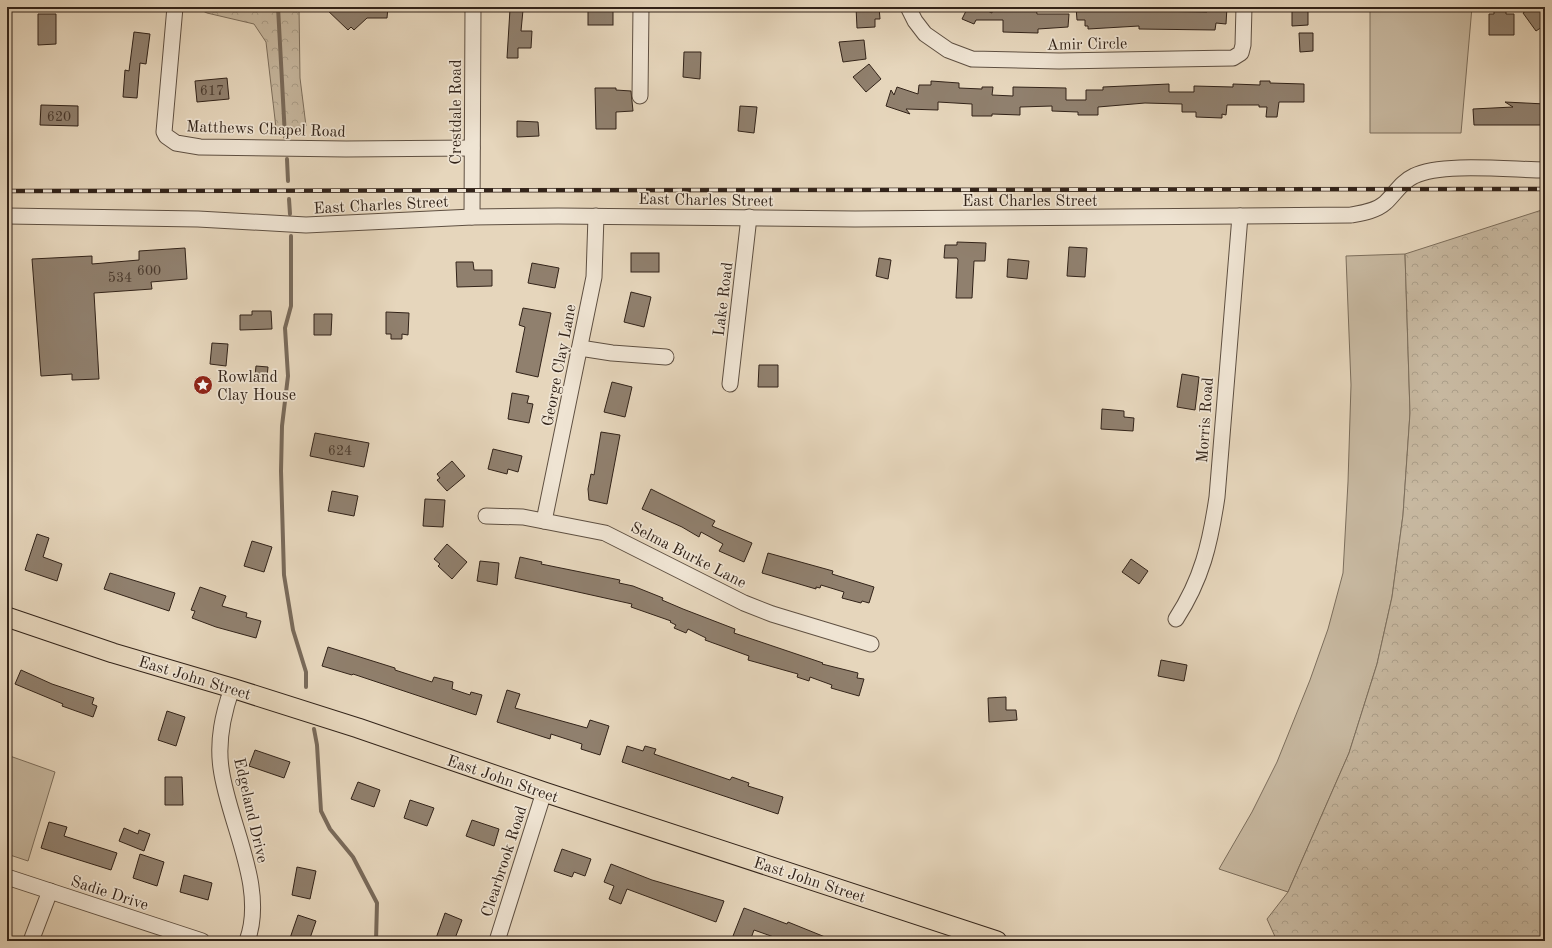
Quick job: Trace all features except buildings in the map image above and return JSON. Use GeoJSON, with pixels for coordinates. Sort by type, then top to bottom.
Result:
{"type":"FeatureCollection","features":[{"type":"Feature","properties":{"kind":"main road","name":"East John Street"},"geometry":{"type":"LineString","coordinates":[[7,617],[113,653],[232,688],[358,728],[544,792],[997,941]]}},
{"type":"Feature","properties":{"kind":"street","name":"Matthews Chapel Road"},"geometry":{"type":"LineString","coordinates":[[175,7],[164,132],[166,136],[176,143],[200,147],[346,149],[472,148]]}},
{"type":"Feature","properties":{"kind":"street","name":"Crestdale Road"},"geometry":{"type":"LineString","coordinates":[[472,217],[473,7]]}},
{"type":"Feature","properties":{"kind":"street"},"geometry":{"type":"LineString","coordinates":[[640,96],[641,7]]}},
{"type":"Feature","properties":{"kind":"street","name":"Amir Circle"},"geometry":{"type":"LineString","coordinates":[[908,7],[915,21],[925,34],[948,50],[960,56],[986,61],[1233,58],[1241,53],[1243,45],[1244,7]]}},
{"type":"Feature","properties":{"kind":"street","name":"East Charles Street"},"geometry":{"type":"LineString","coordinates":[[7,216],[198,219],[306,225],[472,217],[596,216],[855,219],[1351,215],[1367,212],[1384,204],[1396,189],[1414,176],[1426,171],[1460,168],[1545,170]]}},
{"type":"Feature","properties":{"kind":"street","name":"George Clay Lane"},"geometry":{"type":"LineString","coordinates":[[544,521],[594,277],[596,216]]}},
{"type":"Feature","properties":{"kind":"street","name":"Morris Road"},"geometry":{"type":"LineString","coordinates":[[1176,619],[1189,599],[1199,578],[1211,536],[1217,497],[1240,216]]}},
{"type":"Feature","properties":{"kind":"street","name":"Lake Road"},"geometry":{"type":"LineString","coordinates":[[730,384],[749,217]]}},
{"type":"Feature","properties":{"kind":"street"},"geometry":{"type":"LineString","coordinates":[[580,348],[612,353],[666,357]]}},
{"type":"Feature","properties":{"kind":"street","name":"Selma Burke Lane"},"geometry":{"type":"LineString","coordinates":[[486,516],[522,517],[605,533],[694,579],[765,611],[871,644]]}},
{"type":"Feature","properties":{"kind":"street","name":"Edgeland Drive"},"geometry":{"type":"LineString","coordinates":[[232,688],[221,726],[220,752],[223,782],[251,885],[251,927],[248,941]]}},
{"type":"Feature","properties":{"kind":"street","name":"Clearbrook Road"},"geometry":{"type":"LineString","coordinates":[[497,941],[544,792]]}},
{"type":"Feature","properties":{"kind":"street","name":"Sadie Drive"},"geometry":{"type":"LineString","coordinates":[[7,877],[202,941]]}},
{"type":"Feature","properties":{"kind":"street"},"geometry":{"type":"LineString","coordinates":[[31,941],[50,891]]}},
{"type":"Feature","properties":{"kind":"green space"},"geometry":{"type":"Polygon","coordinates":[[[195,7],[299,7],[300,78],[306,126],[297,129],[276,128],[266,42],[254,24],[207,13],[195,7]]]}},
{"type":"Feature","properties":{"kind":"green space"},"geometry":{"type":"Polygon","coordinates":[[[1370,7],[1399,7],[1399,9],[1472,7],[1461,133],[1370,133],[1370,7]]]}},
{"type":"Feature","properties":{"kind":"green space"},"geometry":{"type":"Polygon","coordinates":[[[1545,209],[1545,941],[1277,941],[1267,919],[1288,892],[1349,753],[1377,664],[1392,597],[1403,515],[1410,413],[1405,254],[1545,209]]]}},
{"type":"Feature","properties":{"kind":"green space"},"geometry":{"type":"Polygon","coordinates":[[[1405,254],[1410,413],[1403,515],[1392,597],[1377,664],[1349,753],[1288,892],[1219,869],[1252,812],[1277,762],[1310,680],[1328,629],[1343,573],[1351,385],[1346,256],[1405,254]]]}},
{"type":"Feature","properties":{"kind":"green space"},"geometry":{"type":"Polygon","coordinates":[[[7,755],[55,772],[28,861],[7,854],[7,755]]]}},
{"type":"Feature","properties":{"kind":"waterway"},"geometry":{"type":"LineString","coordinates":[[278,7],[285,137]]}},
{"type":"Feature","properties":{"kind":"waterway"},"geometry":{"type":"LineString","coordinates":[[287,159],[288,181]]}},
{"type":"Feature","properties":{"kind":"waterway"},"geometry":{"type":"LineString","coordinates":[[289,199],[290,214]]}},
{"type":"Feature","properties":{"kind":"waterway"},"geometry":{"type":"LineString","coordinates":[[291,236],[291,306],[285,328],[288,376],[282,426],[281,471],[284,575],[293,630],[306,672],[306,687]]}},
{"type":"Feature","properties":{"kind":"waterway"},"geometry":{"type":"LineString","coordinates":[[314,729],[317,745],[321,811],[330,829],[353,857],[377,903],[376,941]]}},
{"type":"Feature","properties":{"kind":"railway"},"geometry":{"type":"LineString","coordinates":[[7,191],[1545,189]]}},
{"type":"Feature","properties":{"kind":"place","name":"Rowland Clay House"},"geometry":{"type":"Point","coordinates":[203,385]}}]}
